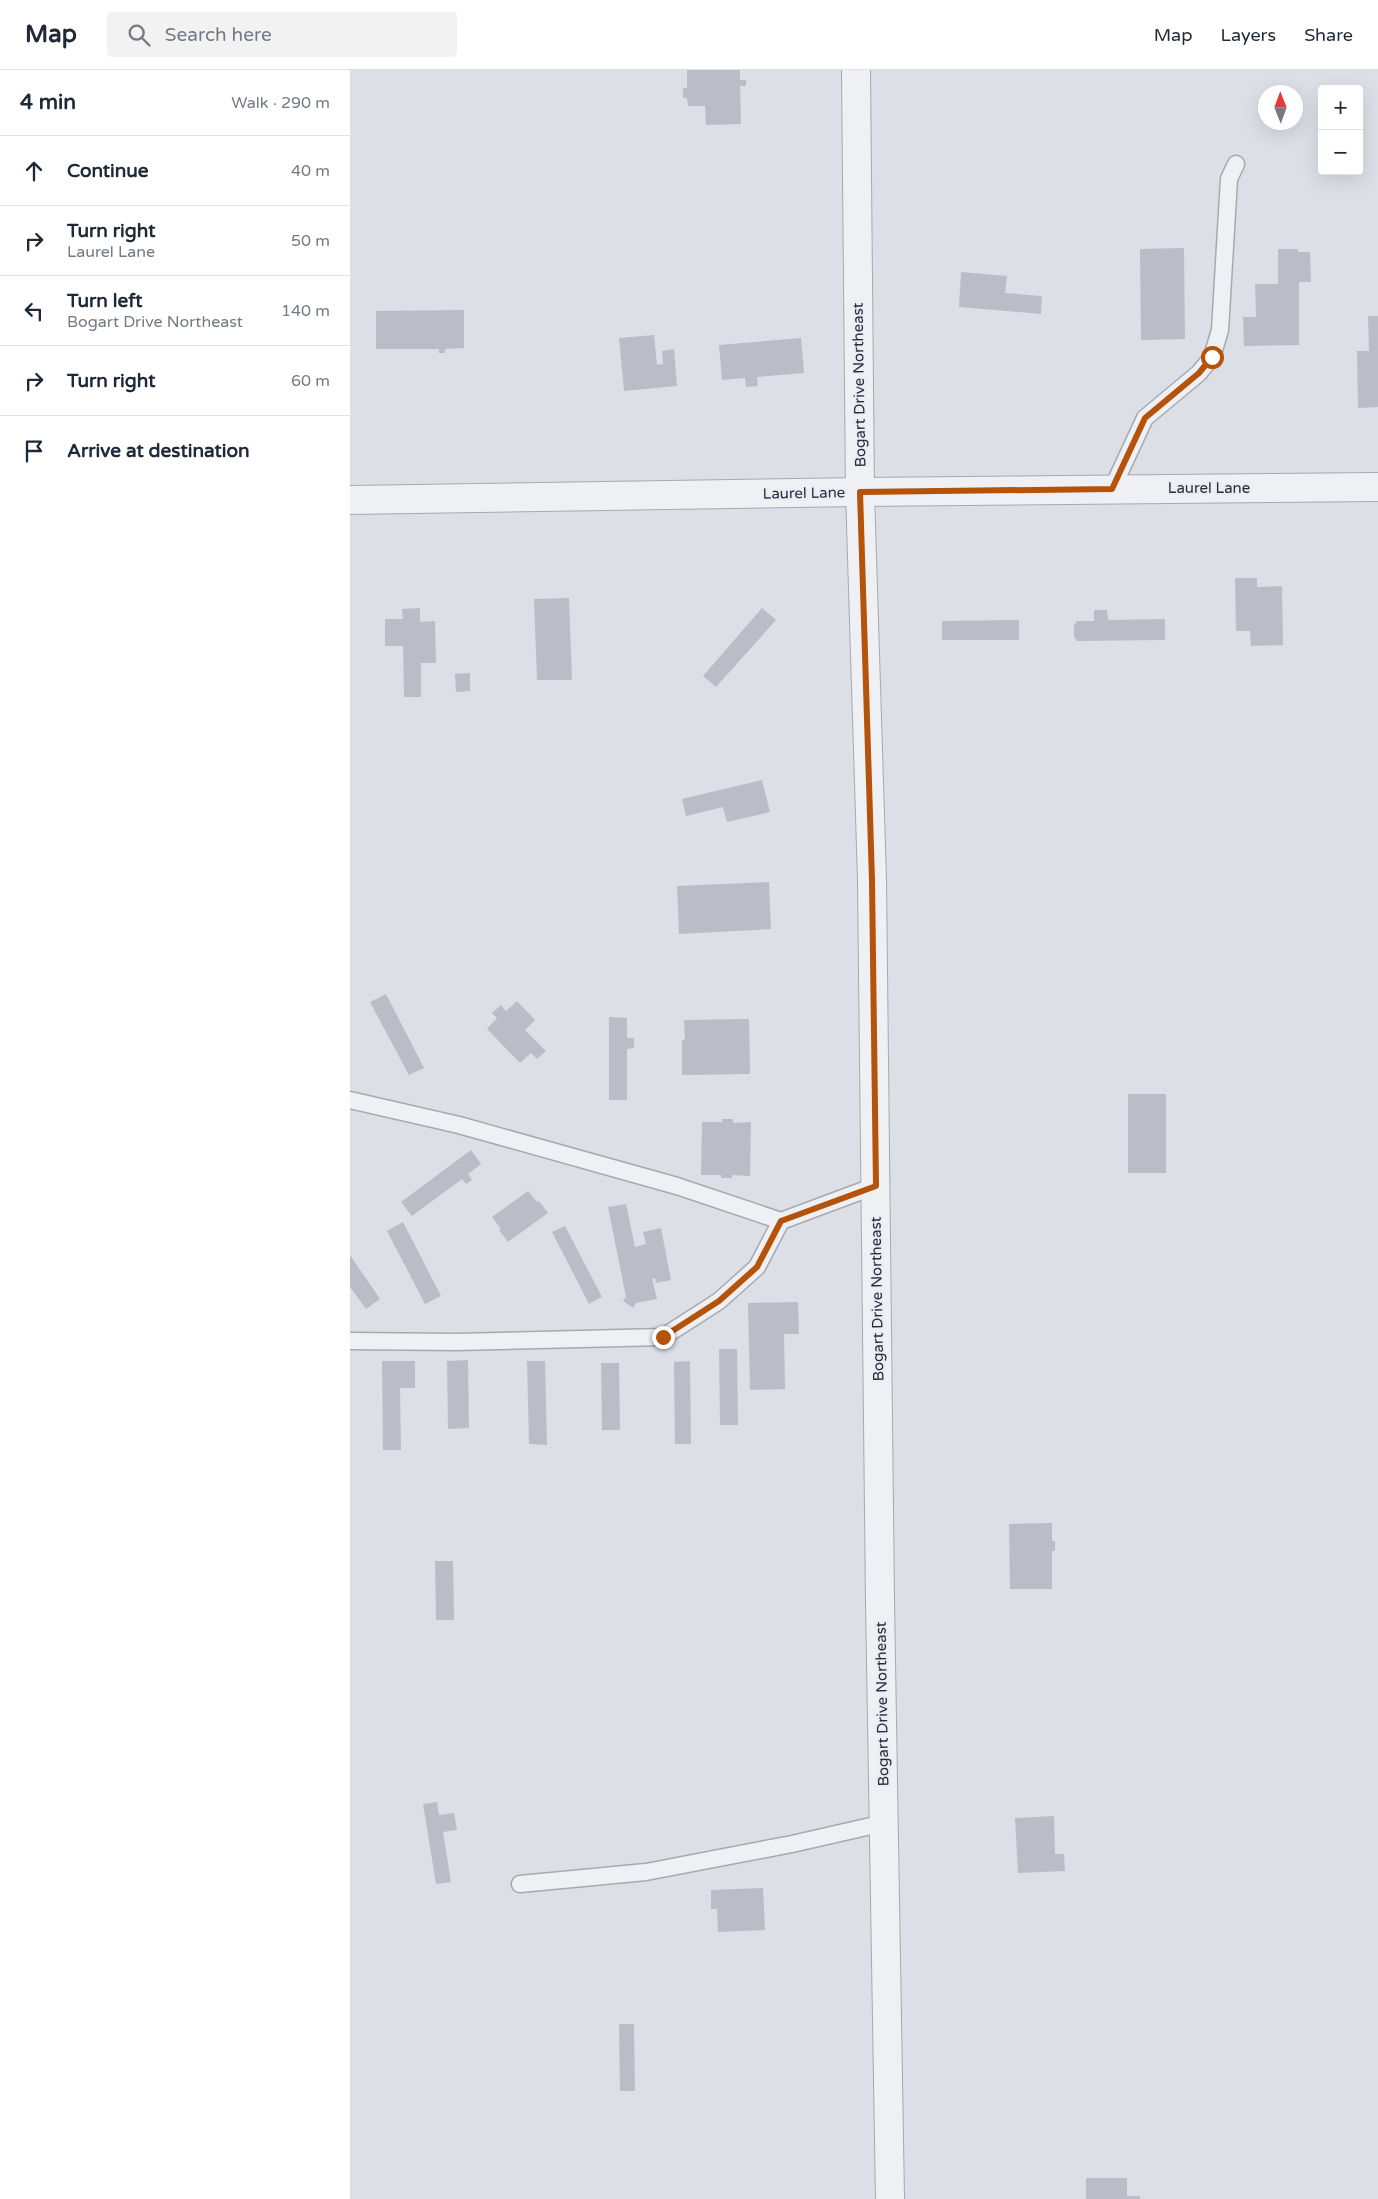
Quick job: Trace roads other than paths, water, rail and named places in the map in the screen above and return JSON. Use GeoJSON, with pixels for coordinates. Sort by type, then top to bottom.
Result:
{"type":"FeatureCollection","features":[{"type":"Feature","properties":{"kind":"street","name":"Bogart Drive Northeast"},"geometry":{"type":"LineString","coordinates":[[856,70],[860,492],[872,880],[890,2199]]}},
{"type":"Feature","properties":{"kind":"street","name":"Laurel Lane"},"geometry":{"type":"LineString","coordinates":[[350,500],[1378,486]]}},
{"type":"Feature","properties":{"kind":"lane"},"geometry":{"type":"LineString","coordinates":[[1112,489],[1145,418],[1199,373],[1212,357],[1220,330],[1229,179],[1236,164]]}},
{"type":"Feature","properties":{"kind":"lane"},"geometry":{"type":"LineString","coordinates":[[350,1100],[458,1125],[639,1176],[781,1221],[876,1186]]}},
{"type":"Feature","properties":{"kind":"lane"},"geometry":{"type":"LineString","coordinates":[[350,1342],[456,1342],[663,1337],[719,1301],[757,1267],[781,1221]]}},
{"type":"Feature","properties":{"kind":"lane"},"geometry":{"type":"LineString","coordinates":[[520,1884],[646,1872],[792,1844],[884,1823]]}}]}
